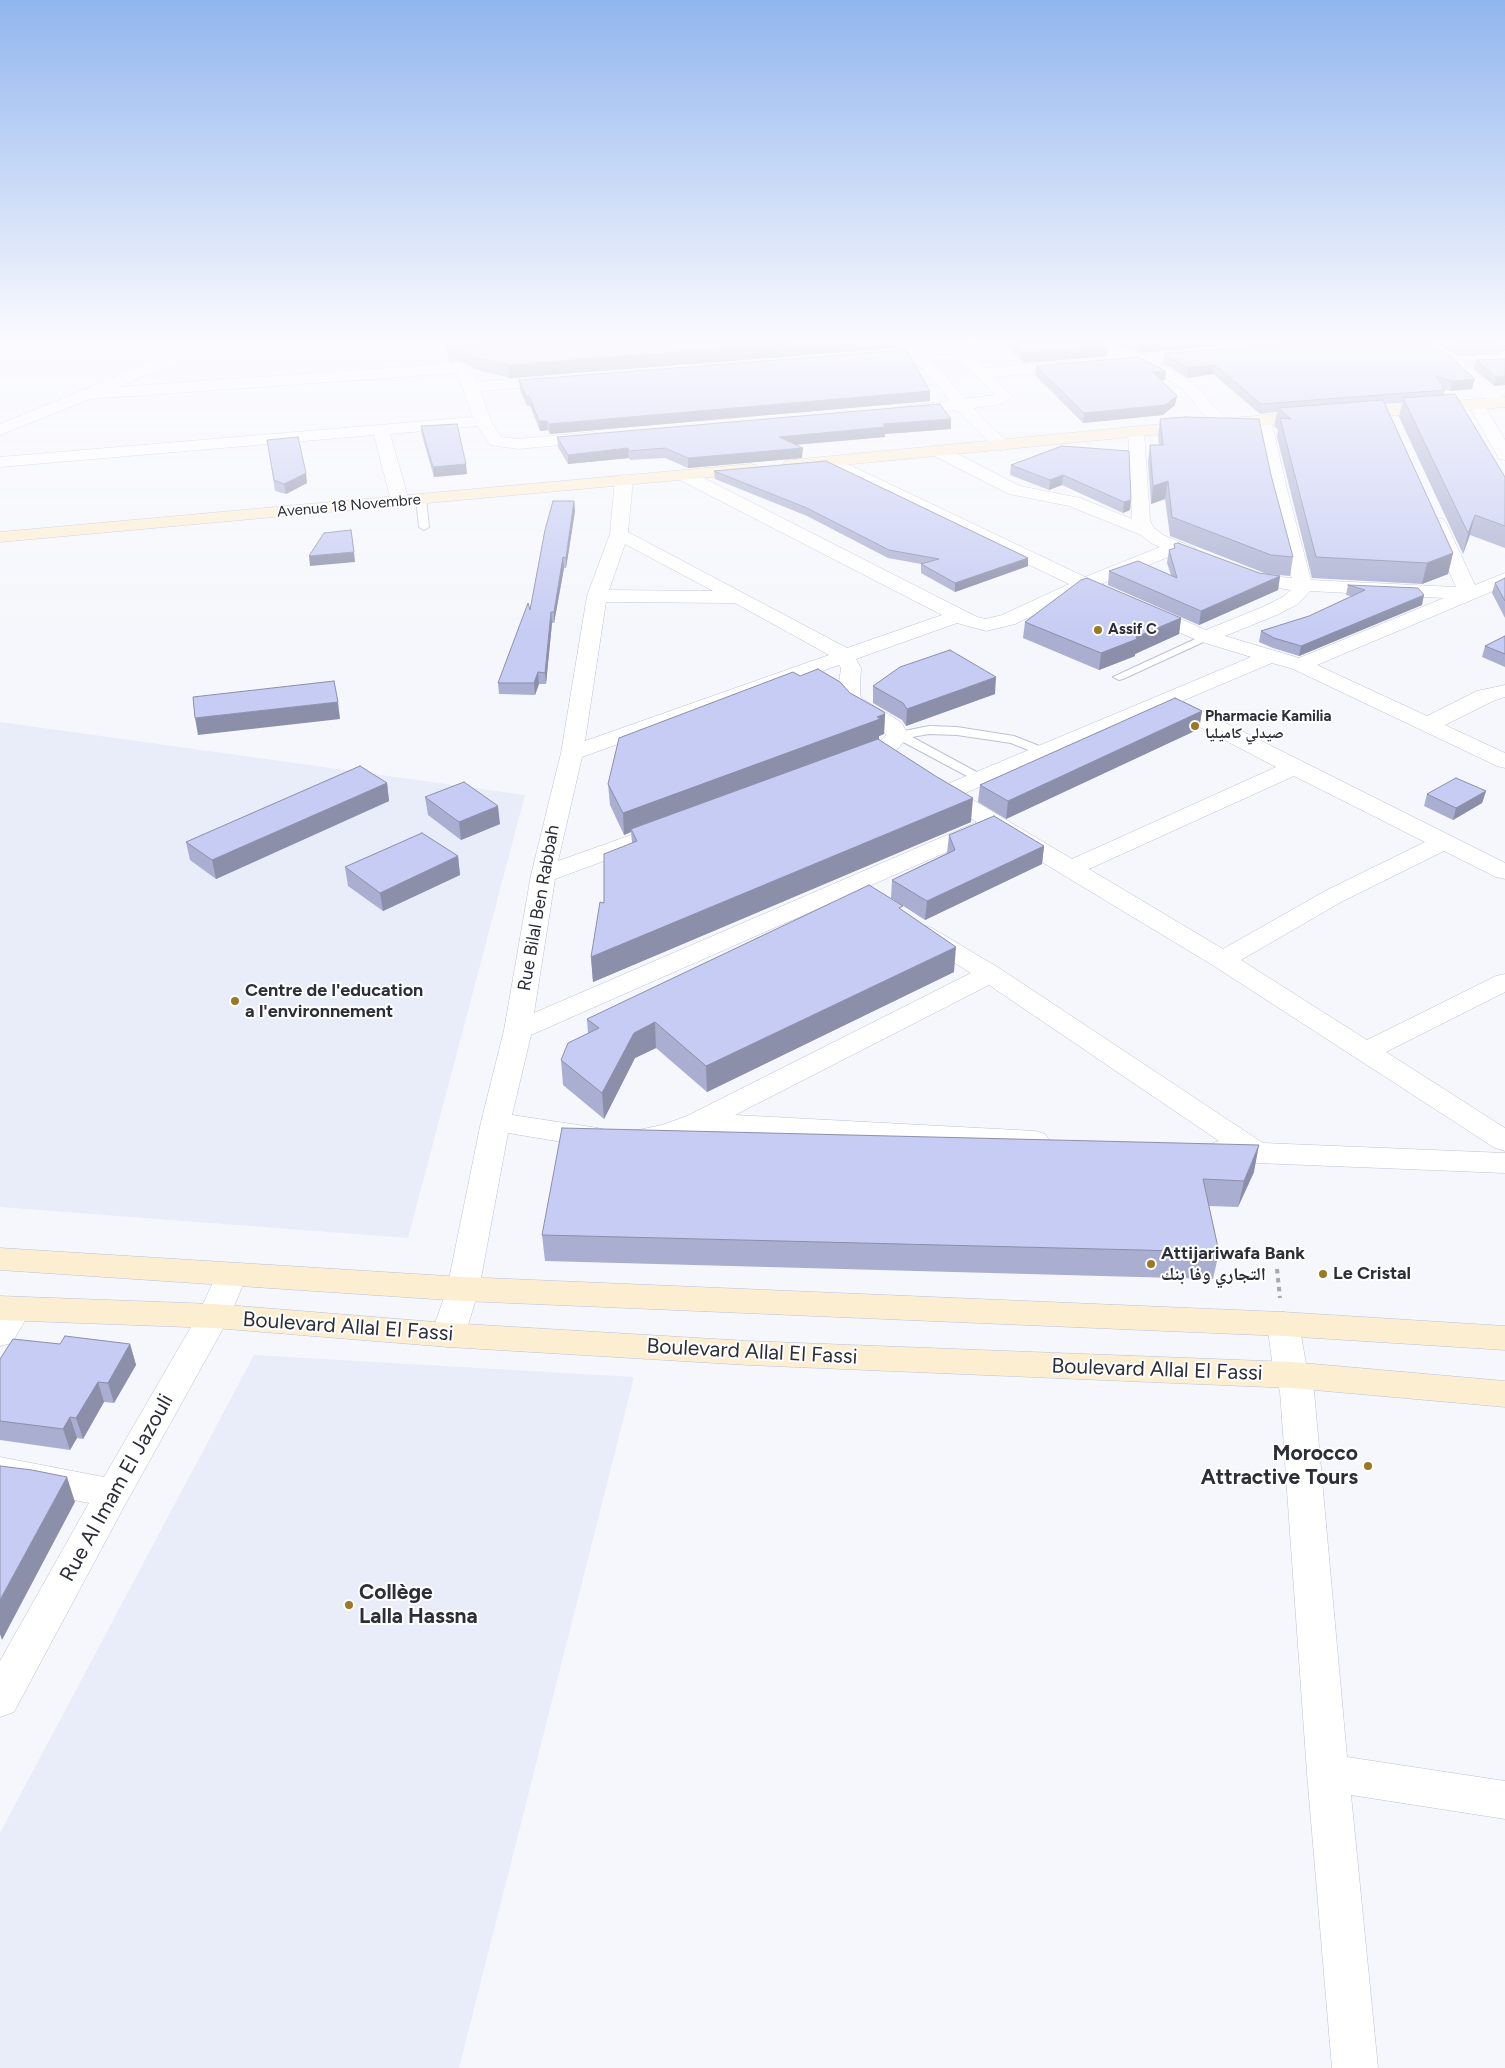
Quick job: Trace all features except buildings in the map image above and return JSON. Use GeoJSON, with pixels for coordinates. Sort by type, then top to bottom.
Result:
{"type":"FeatureCollection","features":[{"type":"Feature","properties":{"kind":"main road","name":"Avenue 18 Novembre"},"geometry":{"type":"LineString","coordinates":[[0,537],[938,452],[1055,440]]}},
{"type":"Feature","properties":{"kind":"main road"},"geometry":{"type":"LineString","coordinates":[[0,1259],[463,1289],[1284,1324],[1505,1338]]}},
{"type":"Feature","properties":{"kind":"main road","name":"Boulevard Allal El Fassi"},"geometry":{"type":"LineString","coordinates":[[5,1317],[214,1316],[448,1335],[758,1353],[1291,1375],[1505,1394]]}},
{"type":"Feature","properties":{"kind":"street"},"geometry":{"type":"LineString","coordinates":[[0,462],[276,440]]}},
{"type":"Feature","properties":{"kind":"street"},"geometry":{"type":"LineString","coordinates":[[383,440],[400,501]]}},
{"type":"Feature","properties":{"kind":"street"},"geometry":{"type":"LineString","coordinates":[[495,440],[518,444],[565,440]]}},
{"type":"Feature","properties":{"kind":"street"},"geometry":{"type":"LineString","coordinates":[[996,440],[1002,445]]}},
{"type":"Feature","properties":{"kind":"street"},"geometry":{"type":"LineString","coordinates":[[1136,440],[1140,512],[1141,521],[1146,531]]}},
{"type":"Feature","properties":{"kind":"street"},"geometry":{"type":"LineString","coordinates":[[1206,637],[1292,600],[1300,592],[1303,585],[1267,440]]}},
{"type":"Feature","properties":{"kind":"street"},"geometry":{"type":"LineString","coordinates":[[1497,440],[1504,451]]}},
{"type":"Feature","properties":{"kind":"street"},"geometry":{"type":"LineString","coordinates":[[938,452],[1015,490],[1074,502],[1146,531],[1157,539],[1203,557]]}},
{"type":"Feature","properties":{"kind":"street"},"geometry":{"type":"LineString","coordinates":[[829,462],[1084,584],[1206,637],[1300,665],[1505,761]]}},
{"type":"Feature","properties":{"kind":"street"},"geometry":{"type":"LineString","coordinates":[[684,474],[958,616],[979,624],[998,623],[1084,584],[1176,547]]}},
{"type":"Feature","properties":{"kind":"street","name":"Rue Bilal Ben Rabbah"},"geometry":{"type":"LineString","coordinates":[[448,1335],[463,1289],[496,1122],[518,1030],[543,875],[572,753],[596,596],[619,534],[624,480]]}},
{"type":"Feature","properties":{"kind":"street"},"geometry":{"type":"LineString","coordinates":[[1429,505],[1469,593]]}},
{"type":"Feature","properties":{"kind":"street"},"geometry":{"type":"LineString","coordinates":[[619,534],[844,655],[851,668],[849,690],[851,700],[858,707],[892,727],[895,741],[915,772],[944,794],[1222,960],[1505,1140]]}},
{"type":"Feature","properties":{"kind":"street"},"geometry":{"type":"LineString","coordinates":[[1229,568],[1264,581],[1303,585],[1469,593]]}},
{"type":"Feature","properties":{"kind":"street"},"geometry":{"type":"LineString","coordinates":[[1300,665],[1505,579]]}},
{"type":"Feature","properties":{"kind":"street"},"geometry":{"type":"LineString","coordinates":[[596,596],[741,598]]}},
{"type":"Feature","properties":{"kind":"street"},"geometry":{"type":"LineString","coordinates":[[572,753],[958,616]]}},
{"type":"Feature","properties":{"kind":"street"},"geometry":{"type":"LineString","coordinates":[[944,794],[1271,656]]}},
{"type":"Feature","properties":{"kind":"street"},"geometry":{"type":"LineString","coordinates":[[1427,725],[1485,696],[1505,691]]}},
{"type":"Feature","properties":{"kind":"street"},"geometry":{"type":"LineString","coordinates":[[1166,701],[1442,842],[1505,872]]}},
{"type":"Feature","properties":{"kind":"street"},"geometry":{"type":"LineString","coordinates":[[839,766],[895,741]]}},
{"type":"Feature","properties":{"kind":"street"},"geometry":{"type":"LineString","coordinates":[[1070,869],[1294,767]]}},
{"type":"Feature","properties":{"kind":"street"},"geometry":{"type":"LineString","coordinates":[[543,875],[691,821]]}},
{"type":"Feature","properties":{"kind":"street"},"geometry":{"type":"LineString","coordinates":[[518,1030],[993,823]]}},
{"type":"Feature","properties":{"kind":"street"},"geometry":{"type":"LineString","coordinates":[[1222,960],[1334,896],[1442,842]]}},
{"type":"Feature","properties":{"kind":"street"},"geometry":{"type":"LineString","coordinates":[[851,886],[875,902]]}},
{"type":"Feature","properties":{"kind":"street"},"geometry":{"type":"LineString","coordinates":[[899,918],[990,974],[1257,1153]]}},
{"type":"Feature","properties":{"kind":"street"},"geometry":{"type":"LineString","coordinates":[[496,1122],[575,1136],[637,1140],[667,1134],[697,1123],[990,974]]}},
{"type":"Feature","properties":{"kind":"street"},"geometry":{"type":"LineString","coordinates":[[1367,1051],[1505,982]]}},
{"type":"Feature","properties":{"kind":"street"},"geometry":{"type":"LineString","coordinates":[[697,1123],[1060,1142]]}},
{"type":"Feature","properties":{"kind":"street"},"geometry":{"type":"LineString","coordinates":[[1198,1150],[1505,1163]]}},
{"type":"Feature","properties":{"kind":"street","name":"Rue Al Imam El Jazouli"},"geometry":{"type":"LineString","coordinates":[[5,1679],[214,1316],[231,1275]]}},
{"type":"Feature","properties":{"kind":"street"},"geometry":{"type":"LineString","coordinates":[[1284,1324],[1291,1375],[1297,1391],[1328,1773],[1355,2068]]}},
{"type":"Feature","properties":{"kind":"street"},"geometry":{"type":"LineString","coordinates":[[0,1471],[113,1493]]}},
{"type":"Feature","properties":{"kind":"street"},"geometry":{"type":"LineString","coordinates":[[1328,1773],[1505,1800]]}},
{"type":"Feature","properties":{"kind":"lane"},"geometry":{"type":"LineString","coordinates":[[421,499],[424,527]]}},
{"type":"Feature","properties":{"kind":"lane"},"geometry":{"type":"LineString","coordinates":[[1118,677],[1206,637]]}},
{"type":"Feature","properties":{"kind":"lane"},"geometry":{"type":"LineString","coordinates":[[895,741],[929,730],[964,732],[1014,740],[1043,752]]}},
{"type":"Feature","properties":{"kind":"lane"},"geometry":{"type":"LineString","coordinates":[[895,741],[980,779]]}},
{"type":"Feature","properties":{"kind":"shaded area","name":"Centre de l'education a l'environnement"},"geometry":{"type":"Polygon","coordinates":[[[0,722],[525,795],[408,1238],[0,1207],[0,722]]]}},
{"type":"Feature","properties":{"kind":"shaded area","name":"Collège Lalla Hassna"},"geometry":{"type":"Polygon","coordinates":[[[254,1355],[634,1377],[459,2068],[0,2068],[0,1833],[254,1355]]]}},
{"type":"Feature","properties":{"kind":"place","name":"Assif C"},"geometry":{"type":"Point","coordinates":[1098,630]}},
{"type":"Feature","properties":{"kind":"place","name":"Pharmacie Kamilia صيدلي كاميليا"},"geometry":{"type":"Point","coordinates":[1195,726]}},
{"type":"Feature","properties":{"kind":"place","name":"Centre de l'education a l'environnement"},"geometry":{"type":"Point","coordinates":[235,1001]}},
{"type":"Feature","properties":{"kind":"place","name":"Attijariwafa Bank التجاري وفا بنك"},"geometry":{"type":"Point","coordinates":[1151,1264]}},
{"type":"Feature","properties":{"kind":"place","name":"Le Cristal"},"geometry":{"type":"Point","coordinates":[1323,1274]}},
{"type":"Feature","properties":{"kind":"place","name":"Morocco Attractive Tours"},"geometry":{"type":"Point","coordinates":[1368,1466]}},
{"type":"Feature","properties":{"kind":"place","name":"Collège Lalla Hassna"},"geometry":{"type":"Point","coordinates":[349,1605]}}]}
